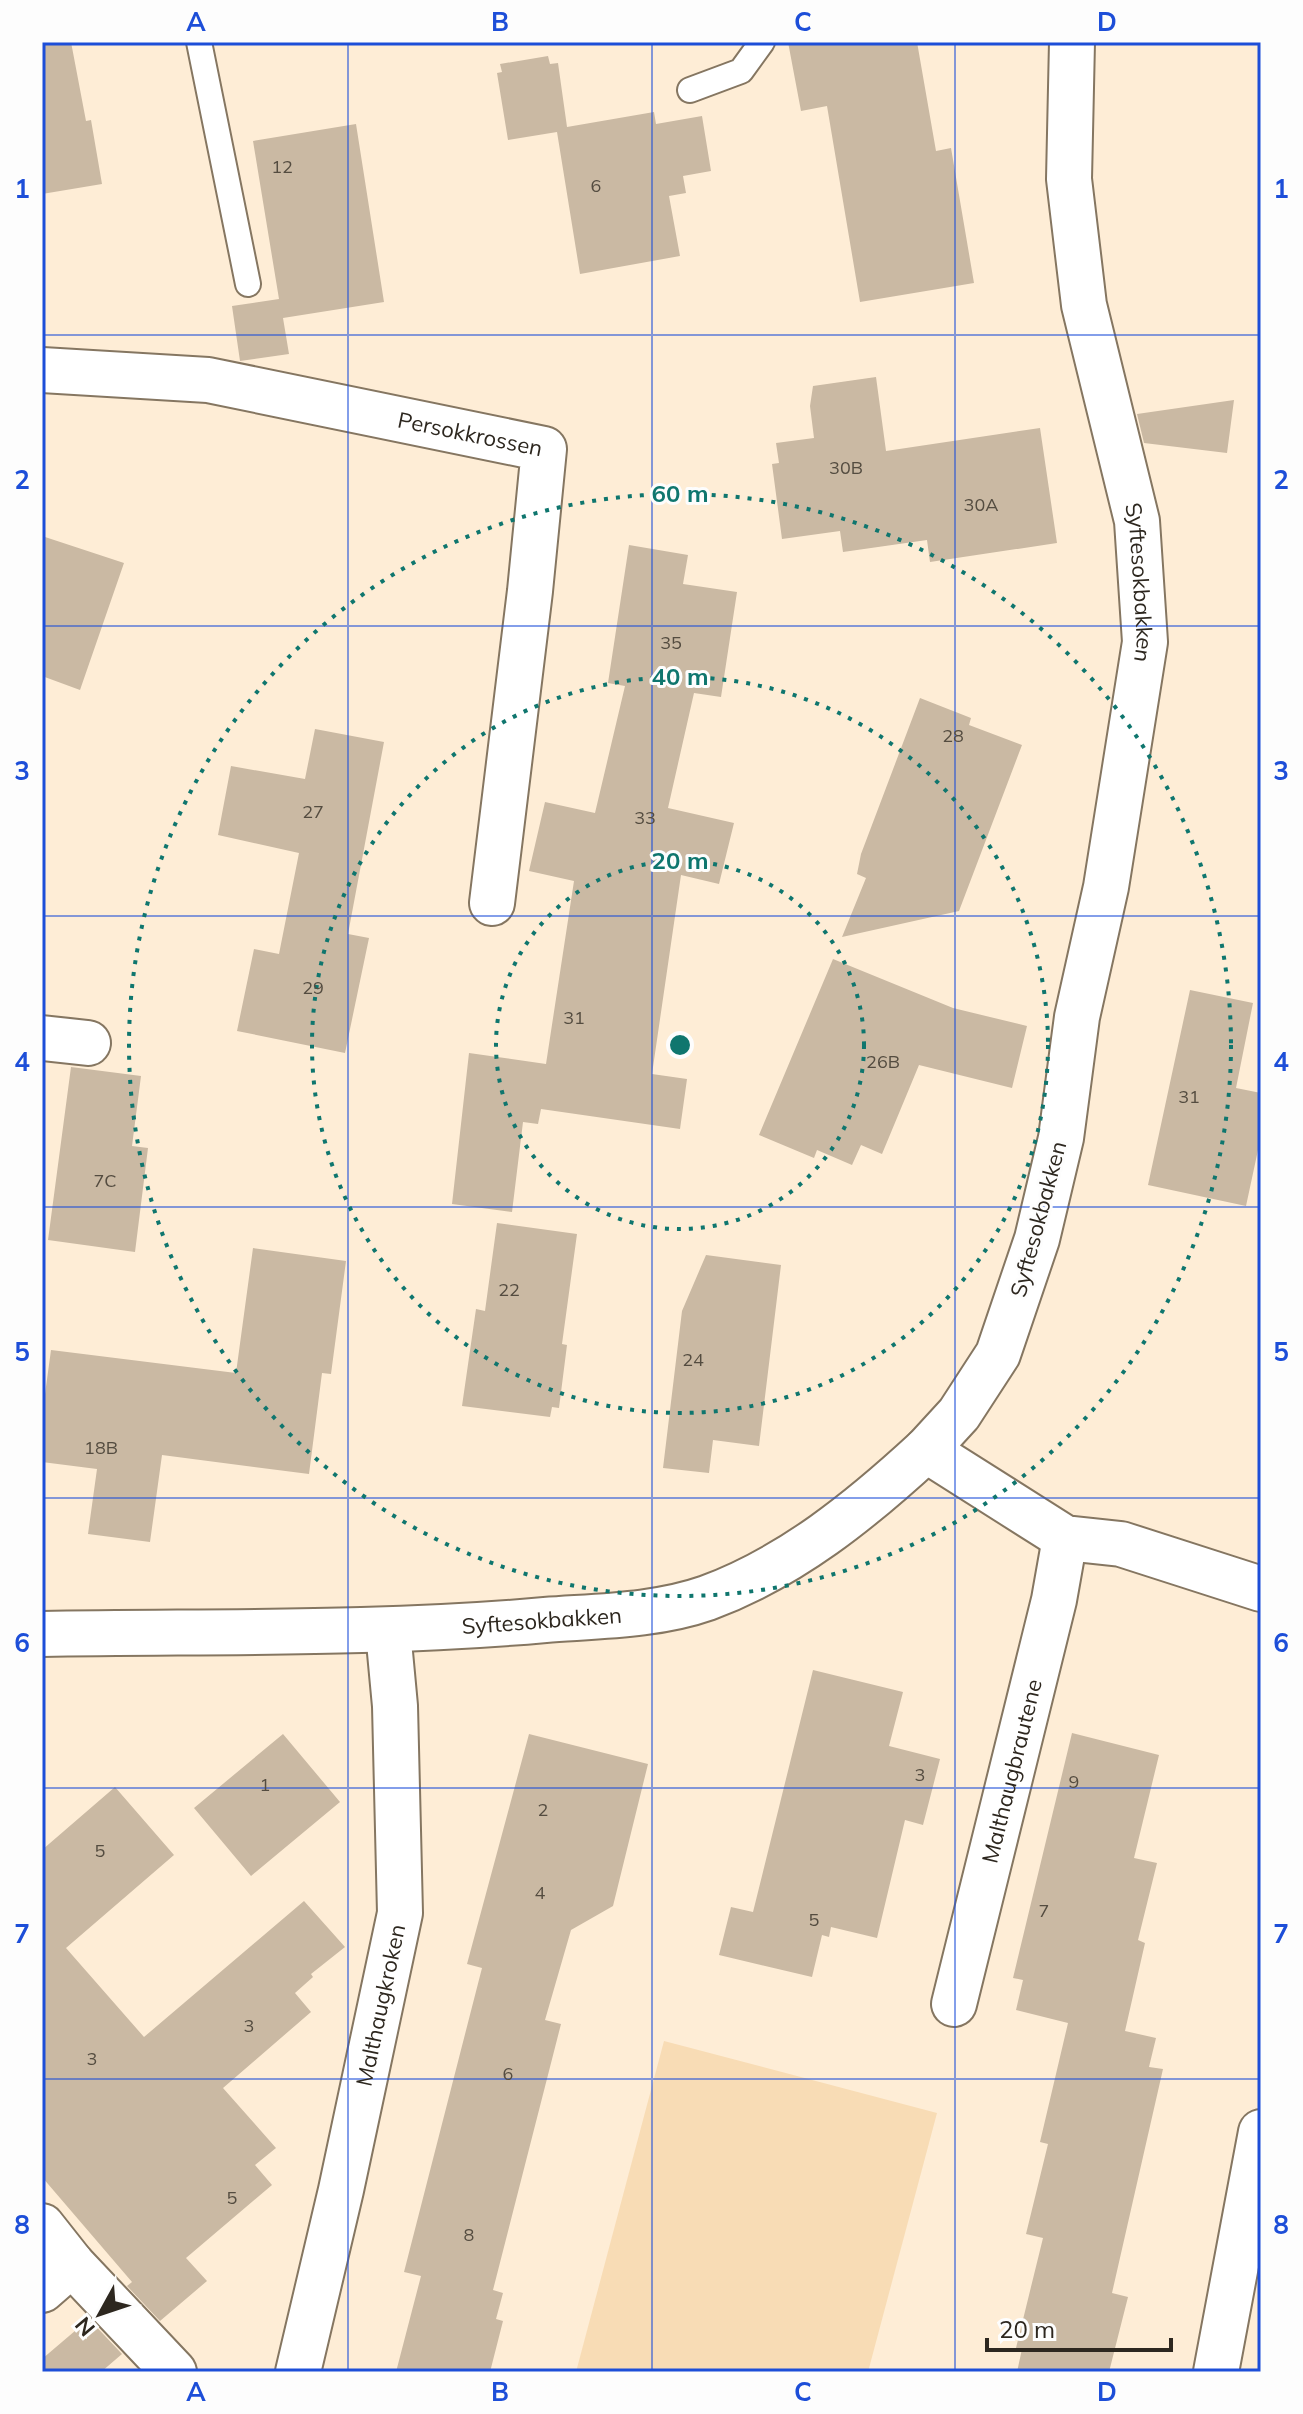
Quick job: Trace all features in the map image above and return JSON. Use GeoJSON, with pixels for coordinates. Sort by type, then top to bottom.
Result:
{"type":"FeatureCollection","features":[{"type":"Feature","properties":{"kind":"street","name":"Syftesokbakken"},"geometry":{"type":"LineString","coordinates":[[42,1634],[388,1631],[644,1612],[704,1599],[760,1575],[807,1547],[890,1483],[959,1414],[998,1354],[1037,1239],[1061,1138],[1077,1017],[1106,887],[1145,642],[1137,521],[1084,305],[1069,179],[1072,42]]}},
{"type":"Feature","properties":{"kind":"street","name":"Persokkrossen"},"geometry":{"type":"LineString","coordinates":[[42,370],[208,380],[544,449],[492,903]]}},
{"type":"Feature","properties":{"kind":"street"},"geometry":{"type":"LineString","coordinates":[[42,1038],[88,1043]]}},
{"type":"Feature","properties":{"kind":"street"},"geometry":{"type":"LineString","coordinates":[[926,1450],[1065,1538],[1121,1544],[1261,1589]]}},
{"type":"Feature","properties":{"kind":"street","name":"Malthaugbrautene"},"geometry":{"type":"LineString","coordinates":[[954,2004],[1054,1600],[1065,1538]]}},
{"type":"Feature","properties":{"kind":"street","name":"Malthaugkroken"},"geometry":{"type":"LineString","coordinates":[[298,2372],[341,2190],[400,1913],[395,1706],[388,1631]]}},
{"type":"Feature","properties":{"kind":"street"},"geometry":{"type":"LineString","coordinates":[[1216,2372],[1261,2132]]}},
{"type":"Feature","properties":{"kind":"street"},"geometry":{"type":"LineString","coordinates":[[42,2226],[57,2277],[174,2372]]}},
{"type":"Feature","properties":{"kind":"lane"},"geometry":{"type":"LineString","coordinates":[[199,42],[248,284]]}},
{"type":"Feature","properties":{"kind":"lane"},"geometry":{"type":"LineString","coordinates":[[690,90],[741,71],[762,42]]}},
{"type":"Feature","properties":{"kind":"shaded area"},"geometry":{"type":"Polygon","coordinates":[[[664,2041],[937,2113],[868,2372],[576,2372],[664,2041]]]}},
{"type":"Feature","properties":{"kind":"building"},"geometry":{"type":"Polygon","coordinates":[[[42,42],[71,42],[86,121],[91,120],[102,184],[42,194],[42,42]]]}},
{"type":"Feature","properties":{"kind":"building"},"geometry":{"type":"Polygon","coordinates":[[[788,42],[917,42],[936,151],[951,148],[974,283],[860,302],[827,106],[801,111],[788,42]]]}},
{"type":"Feature","properties":{"kind":"building"},"geometry":{"type":"Polygon","coordinates":[[[548,56],[550,64],[558,63],[567,127],[654,112],[656,124],[702,116],[711,171],[683,176],[686,193],[669,196],[680,256],[580,274],[557,132],[508,140],[497,73],[502,72],[500,64],[548,56]]]}},
{"type":"Feature","properties":{"kind":"building"},"geometry":{"type":"Polygon","coordinates":[[[356,124],[384,302],[283,318],[289,354],[240,361],[232,306],[279,299],[253,141],[356,124]]]}},
{"type":"Feature","properties":{"kind":"building"},"geometry":{"type":"Polygon","coordinates":[[[876,377],[886,451],[1040,428],[1057,543],[930,562],[927,540],[843,552],[840,531],[782,539],[772,464],[779,463],[776,443],[814,438],[810,406],[813,386],[876,377]]]}},
{"type":"Feature","properties":{"kind":"building"},"geometry":{"type":"Polygon","coordinates":[[[1234,400],[1227,453],[1144,443],[1137,414],[1234,400]]]}},
{"type":"Feature","properties":{"kind":"building"},"geometry":{"type":"Polygon","coordinates":[[[42,536],[124,563],[80,690],[42,676],[42,536]]]}},
{"type":"Feature","properties":{"kind":"building"},"geometry":{"type":"Polygon","coordinates":[[[629,545],[688,555],[683,584],[737,592],[721,697],[694,693],[668,808],[734,823],[719,884],[681,875],[652,1074],[687,1079],[680,1129],[541,1109],[538,1124],[523,1122],[512,1212],[452,1204],[469,1053],[546,1064],[574,881],[529,871],[545,802],[595,813],[625,686],[608,683],[629,545]]]}},
{"type":"Feature","properties":{"kind":"building"},"geometry":{"type":"Polygon","coordinates":[[[920,698],[971,718],[969,725],[1022,745],[959,911],[842,937],[866,878],[857,874],[861,854],[920,698]]]}},
{"type":"Feature","properties":{"kind":"building"},"geometry":{"type":"Polygon","coordinates":[[[315,729],[384,742],[348,934],[369,938],[345,1053],[237,1031],[254,949],[279,954],[299,853],[218,835],[231,766],[305,779],[315,729]]]}},
{"type":"Feature","properties":{"kind":"building"},"geometry":{"type":"Polygon","coordinates":[[[833,959],[953,1008],[1027,1026],[1012,1088],[919,1065],[882,1154],[861,1145],[852,1165],[817,1150],[814,1158],[759,1135],[833,959]]]}},
{"type":"Feature","properties":{"kind":"building"},"geometry":{"type":"Polygon","coordinates":[[[1190,990],[1253,1003],[1236,1088],[1261,1093],[1261,1136],[1246,1206],[1148,1185],[1190,990]]]}},
{"type":"Feature","properties":{"kind":"building"},"geometry":{"type":"Polygon","coordinates":[[[71,1067],[141,1076],[132,1146],[148,1148],[135,1252],[48,1240],[71,1067]]]}},
{"type":"Feature","properties":{"kind":"building"},"geometry":{"type":"Polygon","coordinates":[[[497,1223],[577,1234],[562,1344],[567,1345],[559,1408],[552,1407],[550,1417],[462,1406],[476,1309],[485,1311],[497,1223]]]}},
{"type":"Feature","properties":{"kind":"building"},"geometry":{"type":"Polygon","coordinates":[[[253,1248],[346,1261],[331,1374],[322,1373],[309,1474],[162,1455],[150,1542],[88,1534],[97,1469],[42,1462],[42,1416],[51,1350],[236,1373],[253,1248]]]}},
{"type":"Feature","properties":{"kind":"building"},"geometry":{"type":"Polygon","coordinates":[[[706,1255],[781,1265],[759,1446],[713,1440],[709,1473],[663,1468],[682,1311],[706,1255]]]}},
{"type":"Feature","properties":{"kind":"building"},"geometry":{"type":"Polygon","coordinates":[[[813,1670],[903,1692],[889,1746],[940,1759],[923,1825],[905,1820],[877,1938],[831,1927],[829,1937],[822,1935],[812,1977],[719,1955],[731,1907],[753,1912],[813,1670]]]}},
{"type":"Feature","properties":{"kind":"building"},"geometry":{"type":"Polygon","coordinates":[[[1072,1733],[1159,1755],[1134,1858],[1157,1863],[1138,1940],[1145,1943],[1125,2031],[1156,2038],[1149,2067],[1163,2069],[1112,2293],[1128,2297],[1109,2372],[1017,2372],[1022,2349],[1016,2348],[1043,2238],[1026,2234],[1048,2144],[1040,2142],[1068,2023],[1016,2010],[1023,1980],[1013,1978],[1072,1733]]]}},
{"type":"Feature","properties":{"kind":"building"},"geometry":{"type":"Polygon","coordinates":[[[283,1734],[340,1802],[251,1876],[194,1808],[283,1734]]]}},
{"type":"Feature","properties":{"kind":"building"},"geometry":{"type":"Polygon","coordinates":[[[529,1734],[648,1764],[613,1906],[571,1930],[545,2020],[561,2024],[493,2290],[503,2293],[496,2319],[503,2321],[490,2372],[396,2372],[421,2276],[404,2272],[482,1968],[467,1964],[529,1734]]]}},
{"type":"Feature","properties":{"kind":"building"},"geometry":{"type":"Polygon","coordinates":[[[115,1787],[174,1855],[66,1948],[144,2037],[304,1901],[345,1947],[311,1974],[313,1977],[295,1993],[311,2012],[223,2088],[276,2148],[255,2165],[272,2185],[186,2258],[207,2281],[160,2321],[127,2286],[132,2282],[42,2177],[42,1850],[115,1787]]]}},
{"type":"Feature","properties":{"kind":"building"},"geometry":{"type":"Polygon","coordinates":[[[89,2319],[122,2354],[101,2372],[42,2372],[42,2359],[89,2319]]]}}]}
